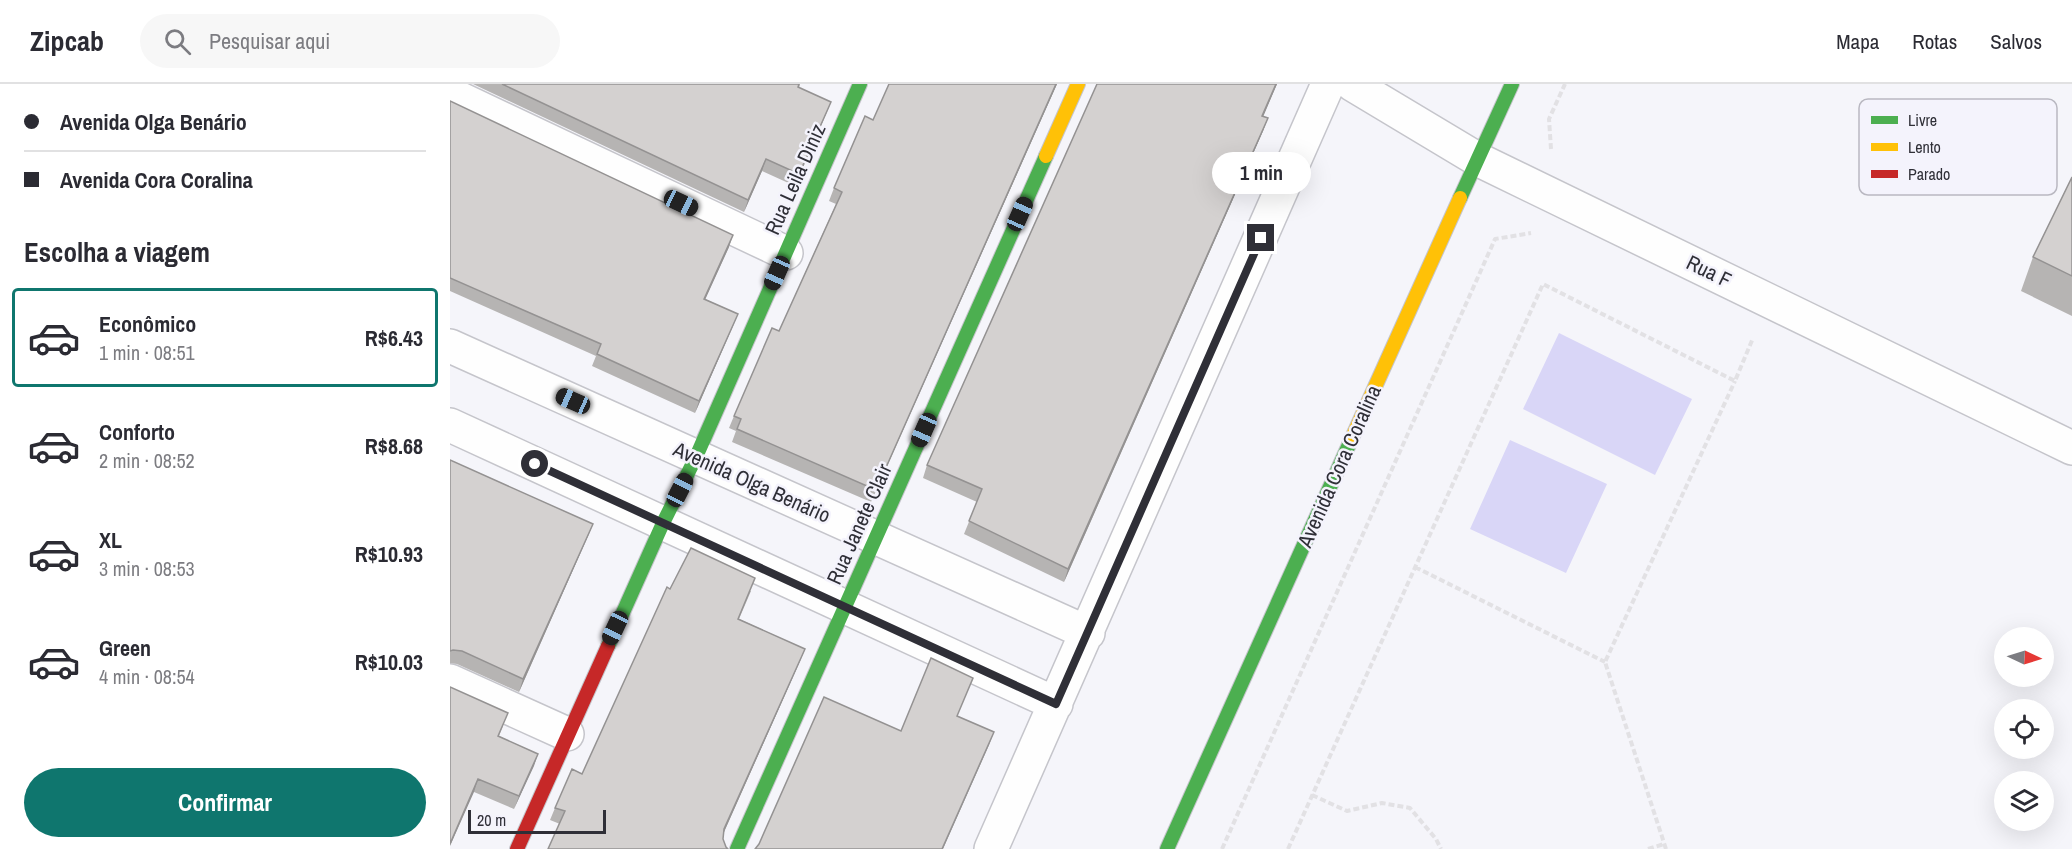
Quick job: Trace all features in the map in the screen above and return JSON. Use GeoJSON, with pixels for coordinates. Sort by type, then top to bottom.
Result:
{"type":"FeatureCollection","features":[{"type":"Feature","properties":{"kind":"street","name":"Rua Leila Diniz"},"geometry":{"type":"LineString","coordinates":[[517,849],[663,523],[696,457],[860,84]]}},
{"type":"Feature","properties":{"kind":"street","name":"Rua Janete Clair"},"geometry":{"type":"LineString","coordinates":[[737,849],[1078,84]]}},
{"type":"Feature","properties":{"kind":"street"},"geometry":{"type":"LineString","coordinates":[[991,849],[1328,84]]}},
{"type":"Feature","properties":{"kind":"street","name":"Rua F"},"geometry":{"type":"LineString","coordinates":[[1352,84],[1477,159],[2072,447]]}},
{"type":"Feature","properties":{"kind":"street","name":"Avenida Cora Coralina"},"geometry":{"type":"LineString","coordinates":[[1167,849],[1512,84]]}},
{"type":"Feature","properties":{"kind":"street"},"geometry":{"type":"LineString","coordinates":[[450,94],[786,253]]}},
{"type":"Feature","properties":{"kind":"street","name":"Avenida Olga Benário"},"geometry":{"type":"LineString","coordinates":[[450,346],[1088,633]]}},
{"type":"Feature","properties":{"kind":"street"},"geometry":{"type":"LineString","coordinates":[[450,425],[1056,704]]}},
{"type":"Feature","properties":{"kind":"street"},"geometry":{"type":"LineString","coordinates":[[450,681],[567,734]]}},
{"type":"Feature","properties":{"kind":"path"},"geometry":{"type":"LineString","coordinates":[[1222,849],[1496,239],[1538,231]]}},
{"type":"Feature","properties":{"kind":"path"},"geometry":{"type":"LineString","coordinates":[[1288,849],[1543,284],[1735,381]]}},
{"type":"Feature","properties":{"kind":"path"},"geometry":{"type":"LineString","coordinates":[[1648,849],[1665,847],[1605,662],[1755,334]]}},
{"type":"Feature","properties":{"kind":"path"},"geometry":{"type":"LineString","coordinates":[[1415,567],[1605,662]]}},
{"type":"Feature","properties":{"kind":"path"},"geometry":{"type":"LineString","coordinates":[[1312,795],[1347,811],[1382,803],[1410,808],[1436,839],[1441,849]]}},
{"type":"Feature","properties":{"kind":"shaded area"},"geometry":{"type":"Polygon","coordinates":[[[1559,333],[1692,399],[1655,475],[1523,409],[1559,333]]]}},
{"type":"Feature","properties":{"kind":"shaded area"},"geometry":{"type":"Polygon","coordinates":[[[1510,440],[1607,484],[1566,573],[1470,529],[1510,440]]]}},
{"type":"Feature","properties":{"kind":"building"},"geometry":{"type":"Polygon","coordinates":[[[502,84],[799,84],[798,87],[831,102],[799,174],[766,159],[748,200],[502,84]]]}},
{"type":"Feature","properties":{"kind":"building"},"geometry":{"type":"Polygon","coordinates":[[[889,84],[1056,84],[876,490],[737,429],[741,419],[734,416],[772,328],[779,331],[842,192],[834,188],[865,116],[873,120],[889,84]]]}},
{"type":"Feature","properties":{"kind":"building"},"geometry":{"type":"Polygon","coordinates":[[[1097,84],[1276,84],[1262,116],[1268,118],[1068,569],[969,521],[982,489],[927,465],[1097,84]]]}},
{"type":"Feature","properties":{"kind":"building"},"geometry":{"type":"Polygon","coordinates":[[[450,101],[733,235],[704,299],[738,314],[699,401],[597,354],[601,344],[450,278],[450,101]]]}},
{"type":"Feature","properties":{"kind":"building"},"geometry":{"type":"Polygon","coordinates":[[[2072,177],[2072,276],[2033,257],[2072,177]]]}},
{"type":"Feature","properties":{"kind":"building"},"geometry":{"type":"Polygon","coordinates":[[[450,460],[593,524],[523,679],[462,651],[450,651],[450,460]]]}},
{"type":"Feature","properties":{"kind":"building"},"geometry":{"type":"Polygon","coordinates":[[[691,548],[755,578],[738,619],[805,649],[724,829],[723,839],[728,849],[548,849],[565,811],[555,808],[572,769],[582,774],[667,587],[670,589],[691,548]]]}},
{"type":"Feature","properties":{"kind":"building"},"geometry":{"type":"Polygon","coordinates":[[[931,658],[973,678],[957,716],[994,732],[942,849],[755,849],[824,697],[901,731],[931,658]]]}},
{"type":"Feature","properties":{"kind":"building"},"geometry":{"type":"Polygon","coordinates":[[[450,687],[508,713],[498,736],[538,754],[519,796],[478,779],[450,844],[450,687]]]}},
{"type":"Feature","properties":{"kind":"traffic: fast"},"geometry":{"type":"LineString","coordinates":[[608,646],[663,523],[696,457],[860,84]]}},
{"type":"Feature","properties":{"kind":"traffic: fast"},"geometry":{"type":"LineString","coordinates":[[1460,198],[1512,84]]}},
{"type":"Feature","properties":{"kind":"traffic: fast"},"geometry":{"type":"LineString","coordinates":[[737,849],[1046,156]]}},
{"type":"Feature","properties":{"kind":"traffic: fast"},"geometry":{"type":"LineString","coordinates":[[1167,849],[1352,438]]}},
{"type":"Feature","properties":{"kind":"traffic: slow"},"geometry":{"type":"LineString","coordinates":[[1046,156],[1078,84]]}},
{"type":"Feature","properties":{"kind":"traffic: slow"},"geometry":{"type":"LineString","coordinates":[[1352,438],[1460,198]]}},
{"type":"Feature","properties":{"kind":"traffic: jam"},"geometry":{"type":"LineString","coordinates":[[517,849],[608,646]]}},
{"type":"Feature","properties":{"kind":"route"},"geometry":{"type":"LineString","coordinates":[[535,464],[1056,704],[1261,238]]}}]}
